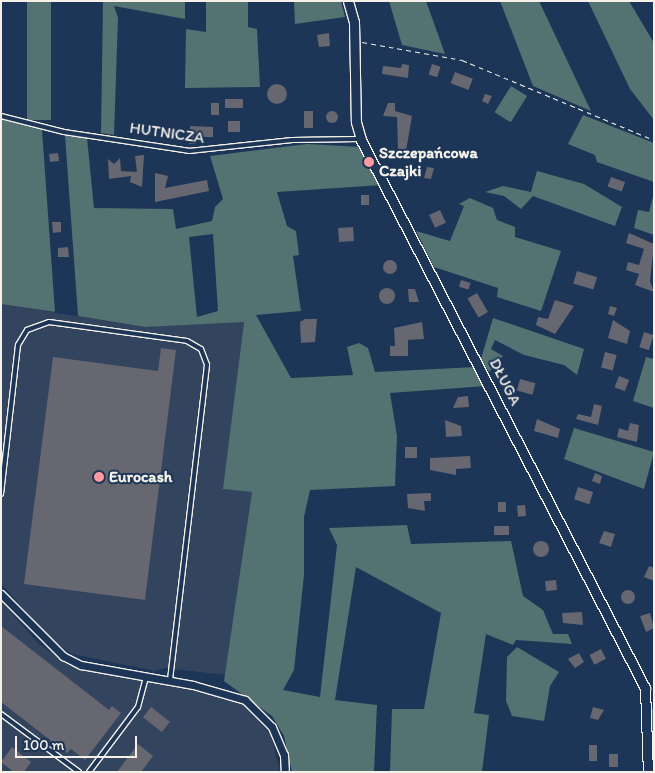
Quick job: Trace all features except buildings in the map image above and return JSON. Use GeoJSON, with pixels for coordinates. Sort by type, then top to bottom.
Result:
{"type":"FeatureCollection","features":[{"type":"Feature","properties":{"kind":"street","name":"DŁUGA"},"geometry":{"type":"LineString","coordinates":[[348,1],[354,42],[356,122],[362,140],[628,652],[651,703],[644,751],[648,772]]}},
{"type":"Feature","properties":{"kind":"street"},"geometry":{"type":"LineString","coordinates":[[1,594],[63,656],[82,666],[227,692],[252,705],[272,727],[284,755],[285,772]]}},
{"type":"Feature","properties":{"kind":"lane","name":"HUTNICZA"},"geometry":{"type":"LineString","coordinates":[[1,116],[64,132],[189,151],[292,140],[362,140]]}},
{"type":"Feature","properties":{"kind":"lane"},"geometry":{"type":"LineString","coordinates":[[1,494],[18,345],[26,330],[49,322],[187,341],[201,349],[207,365],[170,681]]}},
{"type":"Feature","properties":{"kind":"lane"},"geometry":{"type":"LineString","coordinates":[[89,772],[138,707],[146,678]]}},
{"type":"Feature","properties":{"kind":"lane"},"geometry":{"type":"LineString","coordinates":[[1,714],[79,772]]}},
{"type":"Feature","properties":{"kind":"path"},"geometry":{"type":"LineString","coordinates":[[354,42],[462,60],[654,140]]}},
{"type":"Feature","properties":{"kind":"shaded area"},"geometry":{"type":"Polygon","coordinates":[[[1,304],[145,327],[244,321],[224,489],[252,492],[226,675],[165,668],[155,671],[72,654],[48,637],[1,583],[1,304]]]}},
{"type":"Feature","properties":{"kind":"shaded area"},"geometry":{"type":"Polygon","coordinates":[[[1,601],[38,643],[69,666],[215,693],[241,703],[271,735],[280,772],[1,772],[1,601]]]}},
{"type":"Feature","properties":{"kind":"green space"},"geometry":{"type":"Polygon","coordinates":[[[27,1],[51,1],[51,120],[27,120],[27,1]]]}},
{"type":"Feature","properties":{"kind":"green space"},"geometry":{"type":"Polygon","coordinates":[[[103,1],[185,1],[185,19],[114,6],[118,18],[114,135],[101,133],[103,1]]]}},
{"type":"Feature","properties":{"kind":"green space"},"geometry":{"type":"Polygon","coordinates":[[[206,1],[248,1],[248,27],[257,29],[260,87],[185,88],[186,29],[206,32],[206,1]]]}},
{"type":"Feature","properties":{"kind":"green space"},"geometry":{"type":"Polygon","coordinates":[[[294,1],[341,1],[345,17],[295,24],[294,1]]]}},
{"type":"Feature","properties":{"kind":"green space"},"geometry":{"type":"Polygon","coordinates":[[[389,1],[426,1],[445,54],[402,45],[389,1]]]}},
{"type":"Feature","properties":{"kind":"green space"},"geometry":{"type":"Polygon","coordinates":[[[500,1],[539,1],[591,111],[533,86],[500,1]]]}},
{"type":"Feature","properties":{"kind":"green space"},"geometry":{"type":"Polygon","coordinates":[[[588,1],[629,1],[654,43],[654,120],[630,89],[588,1]]]}},
{"type":"Feature","properties":{"kind":"green space"},"geometry":{"type":"Polygon","coordinates":[[[511,86],[527,96],[511,122],[495,112],[511,86]]]}},
{"type":"Feature","properties":{"kind":"green space"},"geometry":{"type":"Polygon","coordinates":[[[583,115],[654,143],[654,182],[597,162],[595,155],[568,144],[583,115]]]}},
{"type":"Feature","properties":{"kind":"green space"},"geometry":{"type":"Polygon","coordinates":[[[1,119],[42,130],[55,312],[1,304],[1,119]]]}},
{"type":"Feature","properties":{"kind":"green space"},"geometry":{"type":"Polygon","coordinates":[[[65,135],[87,138],[94,208],[173,209],[176,229],[212,221],[215,207],[223,199],[210,156],[307,144],[361,147],[382,185],[277,192],[287,226],[296,231],[299,255],[293,256],[301,311],[256,315],[291,378],[353,375],[347,347],[359,343],[368,348],[375,372],[476,367],[486,386],[390,393],[397,436],[395,486],[310,490],[304,517],[304,575],[294,670],[283,690],[320,697],[337,545],[329,528],[407,525],[411,544],[511,541],[523,596],[543,610],[553,634],[568,634],[572,644],[516,640],[513,645],[486,634],[474,713],[489,715],[482,772],[390,772],[392,709],[424,709],[441,613],[356,567],[335,700],[377,705],[374,772],[292,772],[284,736],[272,716],[224,681],[252,492],[223,489],[244,322],[145,327],[78,316],[65,135]],[[213,234],[189,237],[197,317],[218,311],[213,234]]]}},
{"type":"Feature","properties":{"kind":"green space"},"geometry":{"type":"Polygon","coordinates":[[[537,171],[584,184],[622,207],[615,226],[533,196],[521,209],[504,196],[485,192],[503,186],[531,192],[537,171]]]}},
{"type":"Feature","properties":{"kind":"green space"},"geometry":{"type":"Polygon","coordinates":[[[654,193],[654,235],[634,228],[638,210],[649,212],[654,193]]]}},
{"type":"Feature","properties":{"kind":"green space"},"geometry":{"type":"Polygon","coordinates":[[[470,198],[493,208],[497,220],[515,227],[515,237],[561,251],[541,311],[497,297],[498,288],[434,267],[416,231],[450,241],[464,206],[459,204],[470,198]]]}},
{"type":"Feature","properties":{"kind":"green space"},"geometry":{"type":"Polygon","coordinates":[[[493,318],[584,349],[577,375],[564,365],[524,355],[495,340],[491,349],[503,356],[489,372],[481,359],[493,318]]]}},
{"type":"Feature","properties":{"kind":"green space"},"geometry":{"type":"Polygon","coordinates":[[[646,357],[654,359],[654,408],[633,401],[646,357]]]}},
{"type":"Feature","properties":{"kind":"green space"},"geometry":{"type":"Polygon","coordinates":[[[574,428],[654,452],[644,489],[564,459],[574,428]]]}},
{"type":"Feature","properties":{"kind":"green space"},"geometry":{"type":"Polygon","coordinates":[[[517,647],[559,672],[550,686],[544,721],[512,716],[506,701],[507,657],[517,647]]]}},
{"type":"Feature","properties":{"kind":"green space"},"geometry":{"type":"Polygon","coordinates":[[[650,709],[654,709],[654,763],[650,763],[650,709]]]}},
{"type":"Feature","properties":{"kind":"place","name":"Szczepańcowa Czajki"},"geometry":{"type":"Point","coordinates":[369,162]}},
{"type":"Feature","properties":{"kind":"place","name":"Eurocash"},"geometry":{"type":"Point","coordinates":[99,477]}}]}
